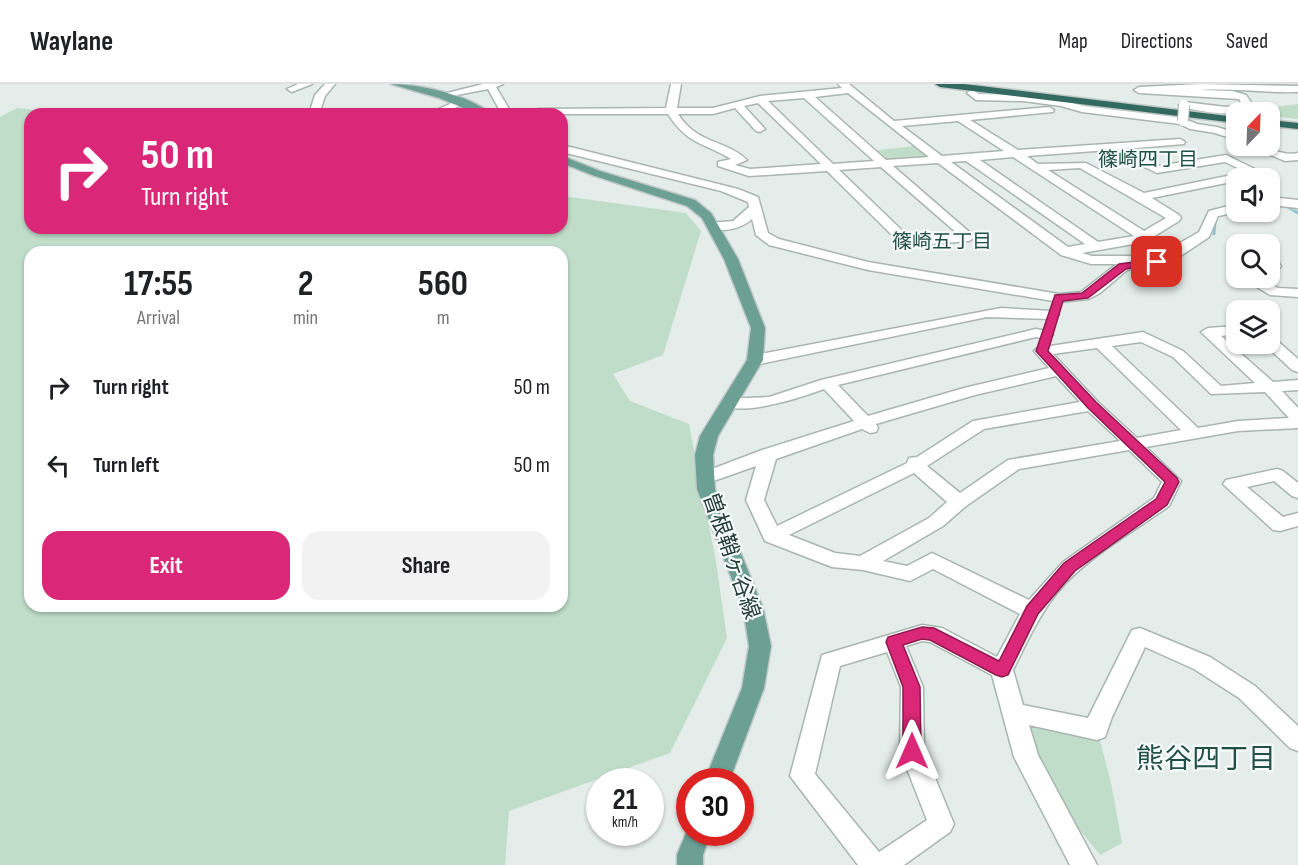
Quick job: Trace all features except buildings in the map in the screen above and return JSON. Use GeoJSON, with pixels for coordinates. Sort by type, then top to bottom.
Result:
{"type":"FeatureCollection","features":[{"type":"Feature","properties":{"kind":"highway"},"geometry":{"type":"LineString","coordinates":[[940,84],[1226,118]]}},
{"type":"Feature","properties":{"kind":"highway"},"geometry":{"type":"LineString","coordinates":[[968,88],[1226,118]]}},
{"type":"Feature","properties":{"kind":"highway"},"geometry":{"type":"LineString","coordinates":[[1280,123],[1298,124]]}},
{"type":"Feature","properties":{"kind":"main road"},"geometry":{"type":"LineString","coordinates":[[396,84],[432,92],[474,108]]}},
{"type":"Feature","properties":{"kind":"main road","name":"曽根鞘ヶ谷線"},"geometry":{"type":"LineString","coordinates":[[568,161],[596,173],[692,203],[707,216],[730,259],[758,328],[755,360],[708,436],[704,455],[705,477],[711,507],[753,608],[760,646],[753,688],[722,768]]}},
{"type":"Feature","properties":{"kind":"main road"},"geometry":{"type":"LineString","coordinates":[[690,865],[693,846]]}},
{"type":"Feature","properties":{"kind":"street"},"geometry":{"type":"LineString","coordinates":[[292,89],[307,84]]}},
{"type":"Feature","properties":{"kind":"street"},"geometry":{"type":"LineString","coordinates":[[316,108],[320,95],[330,84]]}},
{"type":"Feature","properties":{"kind":"street"},"geometry":{"type":"LineString","coordinates":[[676,84],[671,111],[685,133],[694,140],[739,158],[741,160],[722,164],[749,173],[1180,142]]}},
{"type":"Feature","properties":{"kind":"street"},"geometry":{"type":"LineString","coordinates":[[1165,84],[1180,88]]}},
{"type":"Feature","properties":{"kind":"street"},"geometry":{"type":"LineString","coordinates":[[452,93],[495,85],[504,108]]}},
{"type":"Feature","properties":{"kind":"street"},"geometry":{"type":"LineString","coordinates":[[1183,121],[1184,105],[1226,109],[1248,105],[1243,96],[1232,93],[1139,90],[1218,86],[1261,90],[1298,89]]}},
{"type":"Feature","properties":{"kind":"street"},"geometry":{"type":"LineString","coordinates":[[568,112],[713,111],[760,99],[807,95],[847,87],[892,124],[1066,252],[1091,260],[1157,262]]}},
{"type":"Feature","properties":{"kind":"street"},"geometry":{"type":"LineString","coordinates":[[968,88],[976,97],[1023,98],[1062,103],[1082,109],[1183,121],[1194,127],[1226,133]]}},
{"type":"Feature","properties":{"kind":"street"},"geometry":{"type":"LineString","coordinates":[[760,99],[907,242],[969,237],[807,95]]}},
{"type":"Feature","properties":{"kind":"street"},"geometry":{"type":"LineString","coordinates":[[448,108],[463,102]]}},
{"type":"Feature","properties":{"kind":"street"},"geometry":{"type":"LineString","coordinates":[[892,124],[1059,109],[1062,103]]}},
{"type":"Feature","properties":{"kind":"street"},"geometry":{"type":"LineString","coordinates":[[737,105],[760,129]]}},
{"type":"Feature","properties":{"kind":"street"},"geometry":{"type":"LineString","coordinates":[[960,118],[1144,237]]}},
{"type":"Feature","properties":{"kind":"street"},"geometry":{"type":"LineString","coordinates":[[1111,148],[1156,170],[1226,158],[1257,173],[1142,197]]}},
{"type":"Feature","properties":{"kind":"street"},"geometry":{"type":"LineString","coordinates":[[568,150],[725,187],[754,200],[762,235],[774,242],[868,266],[1059,298],[1084,296],[1123,266],[1157,262],[1172,256],[1204,234],[1213,214],[1226,211]]}},
{"type":"Feature","properties":{"kind":"street"},"geometry":{"type":"LineString","coordinates":[[967,156],[1097,247]]}},
{"type":"Feature","properties":{"kind":"street"},"geometry":{"type":"LineString","coordinates":[[1280,156],[1289,159],[1298,156]]}},
{"type":"Feature","properties":{"kind":"street"},"geometry":{"type":"LineString","coordinates":[[1037,167],[1082,165],[1142,197],[1174,218],[1144,237],[1066,252]]}},
{"type":"Feature","properties":{"kind":"street"},"geometry":{"type":"LineString","coordinates":[[1280,202],[1298,204]]}},
{"type":"Feature","properties":{"kind":"street"},"geometry":{"type":"LineString","coordinates":[[714,226],[745,222],[755,208]]}},
{"type":"Feature","properties":{"kind":"street"},"geometry":{"type":"LineString","coordinates":[[1268,288],[1275,292],[1298,293]]}},
{"type":"Feature","properties":{"kind":"street"},"geometry":{"type":"LineString","coordinates":[[1042,351],[1059,298]]}},
{"type":"Feature","properties":{"kind":"street"},"geometry":{"type":"LineString","coordinates":[[755,360],[987,313],[1052,315]]}},
{"type":"Feature","properties":{"kind":"street"},"geometry":{"type":"LineString","coordinates":[[1226,331],[1208,332],[1226,348]]}},
{"type":"Feature","properties":{"kind":"street"},"geometry":{"type":"LineString","coordinates":[[729,402],[770,402],[827,383],[1036,333],[1046,334]]}},
{"type":"Feature","properties":{"kind":"street"},"geometry":{"type":"LineString","coordinates":[[1042,351],[1143,338],[1178,354],[1217,391],[1298,385]]}},
{"type":"Feature","properties":{"kind":"street"},"geometry":{"type":"LineString","coordinates":[[1099,342],[1195,434]]}},
{"type":"Feature","properties":{"kind":"street"},"geometry":{"type":"LineString","coordinates":[[1042,351],[1092,405],[1172,482],[1162,502],[1070,567],[1032,610],[1002,670],[1026,757],[1084,865]]}},
{"type":"Feature","properties":{"kind":"street"},"geometry":{"type":"LineString","coordinates":[[1280,351],[1298,367]]}},
{"type":"Feature","properties":{"kind":"street"},"geometry":{"type":"LineString","coordinates":[[1232,354],[1270,388],[1298,418]]}},
{"type":"Feature","properties":{"kind":"street"},"geometry":{"type":"LineString","coordinates":[[705,477],[768,454],[867,425],[935,400],[1060,370]]}},
{"type":"Feature","properties":{"kind":"street"},"geometry":{"type":"LineString","coordinates":[[827,383],[867,425]]}},
{"type":"Feature","properties":{"kind":"street"},"geometry":{"type":"LineString","coordinates":[[772,536],[916,463],[979,425],[1092,405]]}},
{"type":"Feature","properties":{"kind":"street"},"geometry":{"type":"LineString","coordinates":[[863,563],[936,522],[959,502],[1014,464],[1238,426],[1298,423]]}},
{"type":"Feature","properties":{"kind":"street"},"geometry":{"type":"LineString","coordinates":[[768,454],[755,500],[772,536],[832,560],[863,563],[910,574],[932,560],[1032,610]]}},
{"type":"Feature","properties":{"kind":"street"},"geometry":{"type":"LineString","coordinates":[[916,463],[923,473],[959,502]]}},
{"type":"Feature","properties":{"kind":"street"},"geometry":{"type":"LineString","coordinates":[[1297,520],[1280,525],[1232,484],[1277,475],[1298,492]]}},
{"type":"Feature","properties":{"kind":"street"},"geometry":{"type":"LineString","coordinates":[[874,865],[802,776],[830,661],[922,633],[934,634],[1002,670]]}},
{"type":"Feature","properties":{"kind":"street"},"geometry":{"type":"LineString","coordinates":[[1014,712],[1098,729],[1100,717],[1140,636],[1202,663],[1247,692],[1298,741]]}},
{"type":"Feature","properties":{"kind":"street"},"geometry":{"type":"LineString","coordinates":[[882,865],[941,824],[912,751],[912,687],[894,642]]}},
{"type":"Feature","properties":{"kind":"green space"},"geometry":{"type":"Polygon","coordinates":[[[1298,104],[1298,119],[1280,117],[1280,106],[1298,104]]]}},
{"type":"Feature","properties":{"kind":"green space"},"geometry":{"type":"Polygon","coordinates":[[[17,108],[24,109],[24,234],[568,234],[568,197],[686,213],[701,231],[663,355],[613,374],[630,401],[689,424],[716,562],[727,638],[670,753],[628,768],[586,768],[586,783],[509,811],[505,865],[0,865],[0,117],[17,108]]]}},
{"type":"Feature","properties":{"kind":"green space"},"geometry":{"type":"Polygon","coordinates":[[[913,146],[927,157],[883,161],[872,151],[913,146]]]}},
{"type":"Feature","properties":{"kind":"green space"},"geometry":{"type":"Polygon","coordinates":[[[1022,719],[1098,733],[1111,783],[1122,843],[1100,855],[1076,825],[1032,753],[1022,719]]]}},
{"type":"Feature","properties":{"kind":"waterway"},"geometry":{"type":"LineString","coordinates":[[1282,204],[1297,213]]}},
{"type":"Feature","properties":{"kind":"waterway"},"geometry":{"type":"LineString","coordinates":[[1220,215],[1226,214]]}},
{"type":"Feature","properties":{"kind":"waterway"},"geometry":{"type":"LineString","coordinates":[[1214,234],[1215,220]]}},
{"type":"Feature","properties":{"kind":"district","name":"篠崎四丁目"},"geometry":{"type":"Point","coordinates":[1148,160]}},
{"type":"Feature","properties":{"kind":"district","name":"篠崎五丁目"},"geometry":{"type":"Point","coordinates":[942,242]}},
{"type":"Feature","properties":{"kind":"district","name":"熊谷四丁目"},"geometry":{"type":"Point","coordinates":[1206,759]}},
{"type":"Feature","properties":{"kind":"route"},"geometry":{"type":"LineString","coordinates":[[912,751],[912,687],[894,642],[922,633],[934,634],[1002,670],[1032,610],[1050,587],[1070,567],[1162,502],[1172,482],[1092,405],[1042,351],[1059,298],[1084,296],[1095,290],[1123,266],[1157,262]]}}]}
